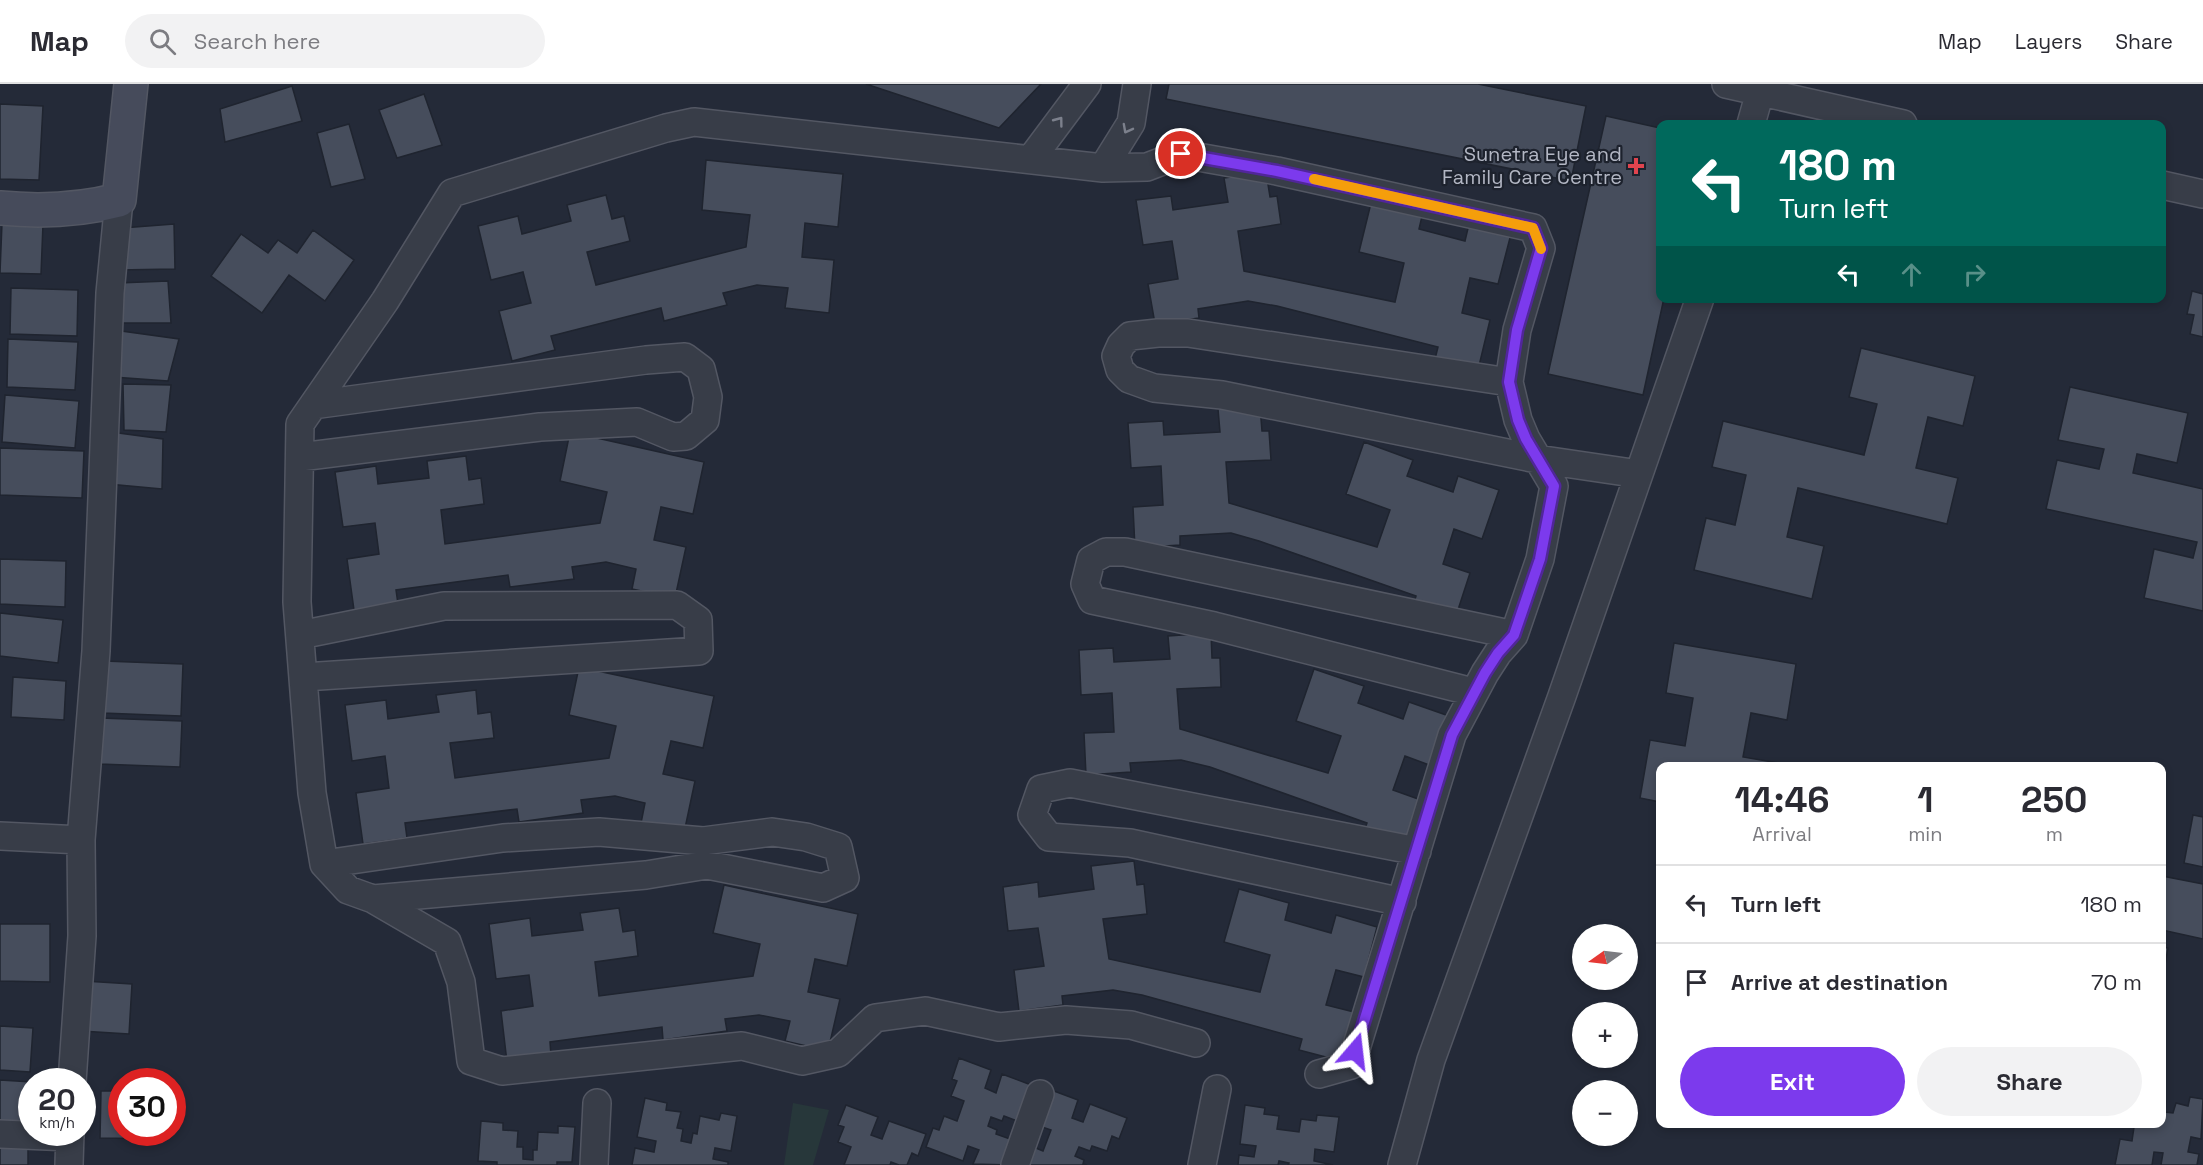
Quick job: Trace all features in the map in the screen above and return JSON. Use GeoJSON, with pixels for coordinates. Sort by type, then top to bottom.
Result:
{"type":"FeatureCollection","features":[{"type":"Feature","properties":{"kind":"main road"},"geometry":{"type":"LineString","coordinates":[[0,208],[32,211],[89,207],[119,200],[131,84]]}},
{"type":"Feature","properties":{"kind":"street"},"geometry":{"type":"LineString","coordinates":[[1031,159],[1087,84]]}},
{"type":"Feature","properties":{"kind":"street"},"geometry":{"type":"LineString","coordinates":[[1103,168],[1131,123],[1137,84]]}},
{"type":"Feature","properties":{"kind":"street"},"geometry":{"type":"LineString","coordinates":[[1726,84],[1885,120]]}},
{"type":"Feature","properties":{"kind":"street"},"geometry":{"type":"LineString","coordinates":[[1752,120],[1760,92]]}},
{"type":"Feature","properties":{"kind":"street"},"geometry":{"type":"LineString","coordinates":[[1196,1043],[1131,1025],[1066,1020],[999,1027],[925,1011],[875,1018],[838,1053],[802,1061],[742,1046],[502,1071],[471,1061],[461,982],[447,942],[373,899],[348,890],[324,864],[312,793],[297,602],[300,424],[385,301],[452,193],[666,128],[694,123],[1103,168],[1147,167],[1181,154],[1277,171],[1533,228],[1541,248],[1517,330],[1509,382],[1518,420],[1526,439],[1554,486],[1540,559],[1514,635],[1498,653],[1473,692],[1452,735],[1351,1065],[1319,1074]]}},
{"type":"Feature","properties":{"kind":"street"},"geometry":{"type":"LineString","coordinates":[[2166,186],[2203,194]]}},
{"type":"Feature","properties":{"kind":"street"},"geometry":{"type":"LineString","coordinates":[[73,1068],[82,936],[81,840],[96,651],[110,293],[119,200]]}},
{"type":"Feature","properties":{"kind":"street"},"geometry":{"type":"LineString","coordinates":[[1402,1165],[1431,1060],[1562,696],[1698,303]]}},
{"type":"Feature","properties":{"kind":"street"},"geometry":{"type":"LineString","coordinates":[[1509,382],[1188,333],[1130,336],[1121,345],[1116,356],[1120,370],[1129,379],[1154,388],[1222,395],[1537,459],[1639,474]]}},
{"type":"Feature","properties":{"kind":"street"},"geometry":{"type":"LineString","coordinates":[[300,457],[550,427],[637,422],[673,436],[686,436],[705,420],[708,396],[701,369],[685,357],[646,360],[313,405]]}},
{"type":"Feature","properties":{"kind":"street"},"geometry":{"type":"LineString","coordinates":[[1473,692],[1214,626],[1092,600],[1085,584],[1091,560],[1106,552],[1125,552],[1514,635]]}},
{"type":"Feature","properties":{"kind":"street"},"geometry":{"type":"LineString","coordinates":[[300,635],[444,606],[677,604],[698,620],[699,651],[304,677]]}},
{"type":"Feature","properties":{"kind":"street"},"geometry":{"type":"LineString","coordinates":[[1402,902],[1130,843],[1049,837],[1032,815],[1041,789],[1070,783],[1417,851]]}},
{"type":"Feature","properties":{"kind":"street"},"geometry":{"type":"LineString","coordinates":[[324,864],[502,838],[599,832],[703,841],[772,832],[806,837],[838,847],[845,879],[822,888],[707,865],[646,875],[373,899]]}},
{"type":"Feature","properties":{"kind":"street"},"geometry":{"type":"LineString","coordinates":[[0,836],[81,840]]}},
{"type":"Feature","properties":{"kind":"street"},"geometry":{"type":"LineString","coordinates":[[1202,1165],[1218,1089]]}},
{"type":"Feature","properties":{"kind":"street"},"geometry":{"type":"LineString","coordinates":[[1015,1165],[1040,1094]]}},
{"type":"Feature","properties":{"kind":"street"},"geometry":{"type":"LineString","coordinates":[[594,1165],[597,1103]]}},
{"type":"Feature","properties":{"kind":"street"},"geometry":{"type":"LineString","coordinates":[[0,1134],[18,1134]]}},
{"type":"Feature","properties":{"kind":"street"},"geometry":{"type":"LineString","coordinates":[[69,1165],[70,1146]]}},
{"type":"Feature","properties":{"kind":"shaded area"},"geometry":{"type":"Polygon","coordinates":[[[793,1103],[829,1110],[813,1165],[784,1165],[793,1103]]]}},
{"type":"Feature","properties":{"kind":"building"},"geometry":{"type":"Polygon","coordinates":[[[866,84],[1041,84],[999,128],[866,84]]]}},
{"type":"Feature","properties":{"kind":"building"},"geometry":{"type":"Polygon","coordinates":[[[1169,84],[1478,84],[1586,106],[1571,181],[1166,99],[1169,84]]]}},
{"type":"Feature","properties":{"kind":"building"},"geometry":{"type":"Polygon","coordinates":[[[292,86],[302,121],[225,142],[220,109],[292,86]]]}},
{"type":"Feature","properties":{"kind":"building"},"geometry":{"type":"Polygon","coordinates":[[[424,94],[442,145],[397,158],[379,110],[424,94]]]}},
{"type":"Feature","properties":{"kind":"building"},"geometry":{"type":"Polygon","coordinates":[[[0,104],[43,106],[39,180],[0,179],[0,104]]]}},
{"type":"Feature","properties":{"kind":"building"},"geometry":{"type":"Polygon","coordinates":[[[1606,116],[1656,127],[1656,303],[1663,303],[1643,395],[1548,374],[1606,116]]]}},
{"type":"Feature","properties":{"kind":"building"},"geometry":{"type":"Polygon","coordinates":[[[349,124],[365,179],[331,187],[317,133],[349,124]]]}},
{"type":"Feature","properties":{"kind":"building"},"geometry":{"type":"Polygon","coordinates":[[[706,160],[843,174],[838,227],[805,223],[802,257],[834,260],[829,313],[785,308],[788,288],[757,285],[723,293],[727,305],[664,321],[661,308],[551,336],[555,350],[512,361],[499,311],[531,303],[523,272],[491,280],[478,226],[518,216],[522,234],[571,221],[567,205],[606,195],[612,219],[624,216],[630,241],[587,252],[596,285],[746,247],[750,215],[702,210],[706,160]]]}},
{"type":"Feature","properties":{"kind":"building"},"geometry":{"type":"Polygon","coordinates":[[[1266,172],[1270,197],[1277,196],[1281,224],[1238,231],[1244,271],[1395,302],[1404,263],[1359,252],[1372,199],[1423,212],[1419,229],[1465,241],[1469,224],[1511,234],[1498,284],[1470,278],[1462,313],[1490,320],[1478,370],[1435,359],[1438,347],[1277,306],[1248,301],[1198,309],[1199,318],[1155,324],[1148,284],[1178,279],[1172,241],[1143,245],[1136,200],[1171,196],[1173,210],[1228,202],[1224,178],[1266,172]]]}},
{"type":"Feature","properties":{"kind":"building"},"geometry":{"type":"Polygon","coordinates":[[[2,223],[43,224],[41,274],[0,273],[2,223]]]}},
{"type":"Feature","properties":{"kind":"building"},"geometry":{"type":"Polygon","coordinates":[[[174,224],[175,269],[117,270],[122,228],[174,224]]]}},
{"type":"Feature","properties":{"kind":"building"},"geometry":{"type":"Polygon","coordinates":[[[313,230],[354,260],[325,301],[289,275],[262,313],[211,276],[241,234],[268,253],[278,240],[297,253],[313,230]]]}},
{"type":"Feature","properties":{"kind":"building"},"geometry":{"type":"Polygon","coordinates":[[[168,281],[171,323],[117,323],[118,283],[168,281]]]}},
{"type":"Feature","properties":{"kind":"building"},"geometry":{"type":"Polygon","coordinates":[[[11,288],[78,290],[77,336],[10,334],[11,288]]]}},
{"type":"Feature","properties":{"kind":"building"},"geometry":{"type":"Polygon","coordinates":[[[2192,291],[2203,294],[2203,337],[2190,334],[2194,315],[2187,314],[2192,291]]]}},
{"type":"Feature","properties":{"kind":"building"},"geometry":{"type":"Polygon","coordinates":[[[114,330],[179,339],[168,381],[113,377],[114,330]]]}},
{"type":"Feature","properties":{"kind":"building"},"geometry":{"type":"Polygon","coordinates":[[[8,339],[78,342],[75,390],[7,387],[8,339]]]}},
{"type":"Feature","properties":{"kind":"building"},"geometry":{"type":"Polygon","coordinates":[[[1861,348],[1975,376],[1963,426],[1928,417],[1916,468],[1958,478],[1947,524],[1798,488],[1787,537],[1824,546],[1812,599],[1694,570],[1706,518],[1735,525],[1746,475],[1712,467],[1723,421],[1864,455],[1877,404],[1849,397],[1861,348]]]}},
{"type":"Feature","properties":{"kind":"building"},"geometry":{"type":"Polygon","coordinates":[[[123,384],[171,385],[166,432],[124,430],[123,384]]]}},
{"type":"Feature","properties":{"kind":"building"},"geometry":{"type":"Polygon","coordinates":[[[2070,387],[2188,413],[2177,463],[2137,454],[2133,473],[2203,489],[2203,611],[2144,598],[2154,549],[2193,558],[2197,542],[2046,509],[2057,460],[2099,469],[2104,449],[2058,440],[2070,387]]]}},
{"type":"Feature","properties":{"kind":"building"},"geometry":{"type":"Polygon","coordinates":[[[5,395],[79,401],[75,448],[2,442],[5,395]]]}},
{"type":"Feature","properties":{"kind":"building"},"geometry":{"type":"Polygon","coordinates":[[[1260,406],[1262,431],[1269,431],[1271,460],[1226,462],[1229,503],[1377,547],[1390,510],[1346,494],[1364,442],[1413,460],[1407,476],[1453,492],[1458,476],[1499,490],[1482,539],[1454,529],[1443,564],[1470,573],[1454,622],[1413,607],[1416,596],[1231,533],[1180,536],[1180,545],[1135,548],[1133,507],[1163,505],[1161,466],[1131,468],[1128,423],[1163,421],[1164,435],[1220,432],[1218,409],[1260,406]]]}},
{"type":"Feature","properties":{"kind":"building"},"geometry":{"type":"Polygon","coordinates":[[[111,432],[163,439],[162,489],[108,484],[111,432]]]}},
{"type":"Feature","properties":{"kind":"building"},"geometry":{"type":"Polygon","coordinates":[[[570,432],[704,462],[693,514],[661,507],[654,540],[686,547],[675,598],[632,589],[636,569],[606,562],[572,567],[574,579],[510,587],[508,575],[396,590],[398,604],[354,610],[347,559],[379,554],[375,523],[343,527],[335,472],[376,466],[378,484],[429,478],[427,461],[466,456],[469,480],[481,478],[484,504],[441,510],[445,544],[600,523],[607,492],[560,481],[570,432]]]}},
{"type":"Feature","properties":{"kind":"building"},"geometry":{"type":"Polygon","coordinates":[[[0,448],[84,451],[82,498],[0,495],[0,448]]]}},
{"type":"Feature","properties":{"kind":"building"},"geometry":{"type":"Polygon","coordinates":[[[0,559],[66,561],[65,607],[0,604],[0,559]]]}},
{"type":"Feature","properties":{"kind":"building"},"geometry":{"type":"Polygon","coordinates":[[[0,613],[63,620],[58,663],[0,656],[0,613]]]}},
{"type":"Feature","properties":{"kind":"building"},"geometry":{"type":"Polygon","coordinates":[[[1211,633],[1212,658],[1220,658],[1221,687],[1177,689],[1180,729],[1328,773],[1341,736],[1296,721],[1314,669],[1364,686],[1358,703],[1403,719],[1409,702],[1449,716],[1432,766],[1405,756],[1393,790],[1421,800],[1404,848],[1363,834],[1367,823],[1210,767],[1181,760],[1130,763],[1131,772],[1086,775],[1084,733],[1114,732],[1112,693],[1081,695],[1079,650],[1113,648],[1114,662],[1170,659],[1168,636],[1211,633]]]}},
{"type":"Feature","properties":{"kind":"building"},"geometry":{"type":"Polygon","coordinates":[[[1674,643],[1796,664],[1787,720],[1751,713],[1743,757],[1772,762],[1656,762],[1656,801],[1640,798],[1650,740],[1685,746],[1693,698],[1666,693],[1674,643]]]}},
{"type":"Feature","properties":{"kind":"building"},"geometry":{"type":"Polygon","coordinates":[[[104,661],[183,664],[181,716],[102,713],[104,661]]]}},
{"type":"Feature","properties":{"kind":"building"},"geometry":{"type":"Polygon","coordinates":[[[579,667],[714,696],[703,748],[671,741],[663,774],[695,781],[684,833],[641,823],[645,803],[615,796],[581,800],[583,813],[519,822],[517,809],[405,823],[407,838],[363,844],[356,793],[389,788],[385,756],[352,761],[345,705],[386,700],[388,719],[439,712],[436,695],[476,690],[478,714],[491,712],[494,738],[450,743],[455,778],[609,758],[616,726],[569,715],[579,667]]]}},
{"type":"Feature","properties":{"kind":"building"},"geometry":{"type":"Polygon","coordinates":[[[13,677],[66,681],[64,720],[11,717],[13,677]]]}},
{"type":"Feature","properties":{"kind":"building"},"geometry":{"type":"Polygon","coordinates":[[[100,718],[182,721],[180,767],[99,764],[100,718]]]}},
{"type":"Feature","properties":{"kind":"building"},"geometry":{"type":"Polygon","coordinates":[[[2193,815],[2203,817],[2203,867],[2184,863],[2193,815]]]}},
{"type":"Feature","properties":{"kind":"building"},"geometry":{"type":"Polygon","coordinates":[[[1134,861],[1137,885],[1144,884],[1147,914],[1103,919],[1109,959],[1260,992],[1270,955],[1224,942],[1239,889],[1289,903],[1285,920],[1331,933],[1336,915],[1377,927],[1364,977],[1336,970],[1326,1005],[1354,1012],[1341,1061],[1299,1050],[1302,1039],[1142,995],[1113,990],[1062,996],[1063,1005],[1019,1011],[1014,970],[1044,966],[1038,928],[1008,931],[1003,887],[1038,882],[1039,897],[1094,889],[1091,866],[1134,861]]]}},
{"type":"Feature","properties":{"kind":"building"},"geometry":{"type":"Polygon","coordinates":[[[2166,877],[2203,884],[2203,939],[2166,931],[2166,877]]]}},
{"type":"Feature","properties":{"kind":"building"},"geometry":{"type":"Polygon","coordinates":[[[724,885],[858,914],[847,966],[815,959],[808,992],[840,999],[828,1051],[785,1041],[790,1021],[759,1015],[725,1019],[727,1031],[663,1040],[662,1027],[550,1042],[551,1056],[507,1062],[501,1011],[533,1006],[529,975],[496,979],[489,924],[530,918],[532,936],[583,930],[580,913],[619,908],[623,932],[635,930],[638,956],[595,962],[599,996],[753,976],[760,944],[713,933],[724,885]]]}},
{"type":"Feature","properties":{"kind":"building"},"geometry":{"type":"Polygon","coordinates":[[[0,924],[50,924],[50,982],[0,981],[0,924]]]}},
{"type":"Feature","properties":{"kind":"building"},"geometry":{"type":"Polygon","coordinates":[[[84,981],[132,984],[129,1034],[81,1031],[84,981]]]}},
{"type":"Feature","properties":{"kind":"building"},"geometry":{"type":"Polygon","coordinates":[[[0,1026],[33,1028],[30,1068],[18,1068],[18,1071],[0,1070],[0,1026]]]}},
{"type":"Feature","properties":{"kind":"building"},"geometry":{"type":"Polygon","coordinates":[[[959,1058],[991,1070],[985,1088],[996,1093],[1002,1074],[1039,1088],[1020,1122],[1004,1116],[1002,1121],[991,1117],[988,1126],[997,1130],[996,1134],[1013,1140],[1011,1165],[973,1164],[979,1150],[968,1146],[963,1161],[926,1147],[933,1128],[939,1130],[944,1116],[957,1121],[964,1101],[951,1096],[957,1081],[952,1079],[959,1058]]]}},
{"type":"Feature","properties":{"kind":"building"},"geometry":{"type":"Polygon","coordinates":[[[0,1080],[18,1081],[18,1128],[0,1127],[0,1080]]]}},
{"type":"Feature","properties":{"kind":"building"},"geometry":{"type":"Polygon","coordinates":[[[1046,1088],[1078,1100],[1072,1118],[1083,1122],[1090,1104],[1127,1118],[1119,1139],[1112,1136],[1107,1151],[1092,1146],[1090,1151],[1079,1147],[1075,1156],[1084,1160],[1083,1164],[1087,1165],[1018,1165],[1031,1146],[1043,1151],[1051,1130],[1039,1126],[1046,1088]]]}},
{"type":"Feature","properties":{"kind":"building"},"geometry":{"type":"Polygon","coordinates":[[[101,1091],[108,1091],[108,1138],[100,1138],[101,1091]]]}},
{"type":"Feature","properties":{"kind":"building"},"geometry":{"type":"Polygon","coordinates":[[[2190,1097],[2203,1099],[2201,1139],[2191,1137],[2188,1152],[2199,1154],[2197,1165],[2161,1165],[2163,1153],[2154,1152],[2152,1165],[2115,1165],[2120,1139],[2132,1141],[2134,1128],[2166,1128],[2166,1112],[2173,1113],[2176,1103],[2188,1106],[2190,1097]]]}},
{"type":"Feature","properties":{"kind":"building"},"geometry":{"type":"Polygon","coordinates":[[[645,1098],[667,1103],[666,1110],[681,1112],[677,1128],[683,1129],[681,1141],[691,1143],[693,1133],[697,1134],[700,1116],[719,1120],[721,1113],[737,1116],[731,1151],[715,1148],[713,1159],[728,1162],[728,1165],[632,1165],[635,1148],[654,1152],[656,1141],[637,1137],[645,1098]]]}},
{"type":"Feature","properties":{"kind":"building"},"geometry":{"type":"Polygon","coordinates":[[[846,1105],[878,1117],[871,1135],[882,1139],[889,1121],[926,1134],[918,1156],[912,1153],[907,1165],[891,1162],[890,1165],[844,1165],[851,1147],[838,1142],[844,1127],[838,1125],[846,1105]]]}},
{"type":"Feature","properties":{"kind":"building"},"geometry":{"type":"Polygon","coordinates":[[[1245,1105],[1265,1108],[1264,1114],[1279,1116],[1277,1129],[1299,1132],[1301,1119],[1316,1121],[1317,1115],[1339,1117],[1334,1152],[1315,1149],[1314,1161],[1333,1165],[1288,1165],[1289,1163],[1279,1161],[1278,1165],[1238,1165],[1239,1155],[1254,1157],[1256,1146],[1240,1144],[1245,1105]]]}},
{"type":"Feature","properties":{"kind":"building"},"geometry":{"type":"Polygon","coordinates":[[[481,1121],[503,1123],[503,1130],[518,1131],[517,1147],[523,1147],[523,1159],[533,1160],[533,1150],[537,1150],[538,1132],[558,1133],[558,1126],[575,1127],[572,1162],[557,1162],[557,1165],[497,1165],[497,1162],[478,1161],[481,1121]]]}},
{"type":"Feature","properties":{"kind":"building"},"geometry":{"type":"Polygon","coordinates":[[[0,1138],[18,1138],[18,1146],[28,1146],[28,1165],[0,1165],[0,1138]]]}},
{"type":"Feature","properties":{"kind":"slow traffic"},"geometry":{"type":"LineString","coordinates":[[1314,179],[1533,228],[1541,249]]}},
{"type":"Feature","properties":{"kind":"place","name":"Sunetra Eye and Family Care Centre"},"geometry":{"type":"Point","coordinates":[1636,166]}},
{"type":"Feature","properties":{"kind":"route"},"geometry":{"type":"LineString","coordinates":[[1181,154],[1277,171],[1533,228],[1541,248],[1517,330],[1509,382],[1518,420],[1526,439],[1554,486],[1540,559],[1514,635],[1498,653],[1473,692],[1452,735],[1355,1051]]}}]}
